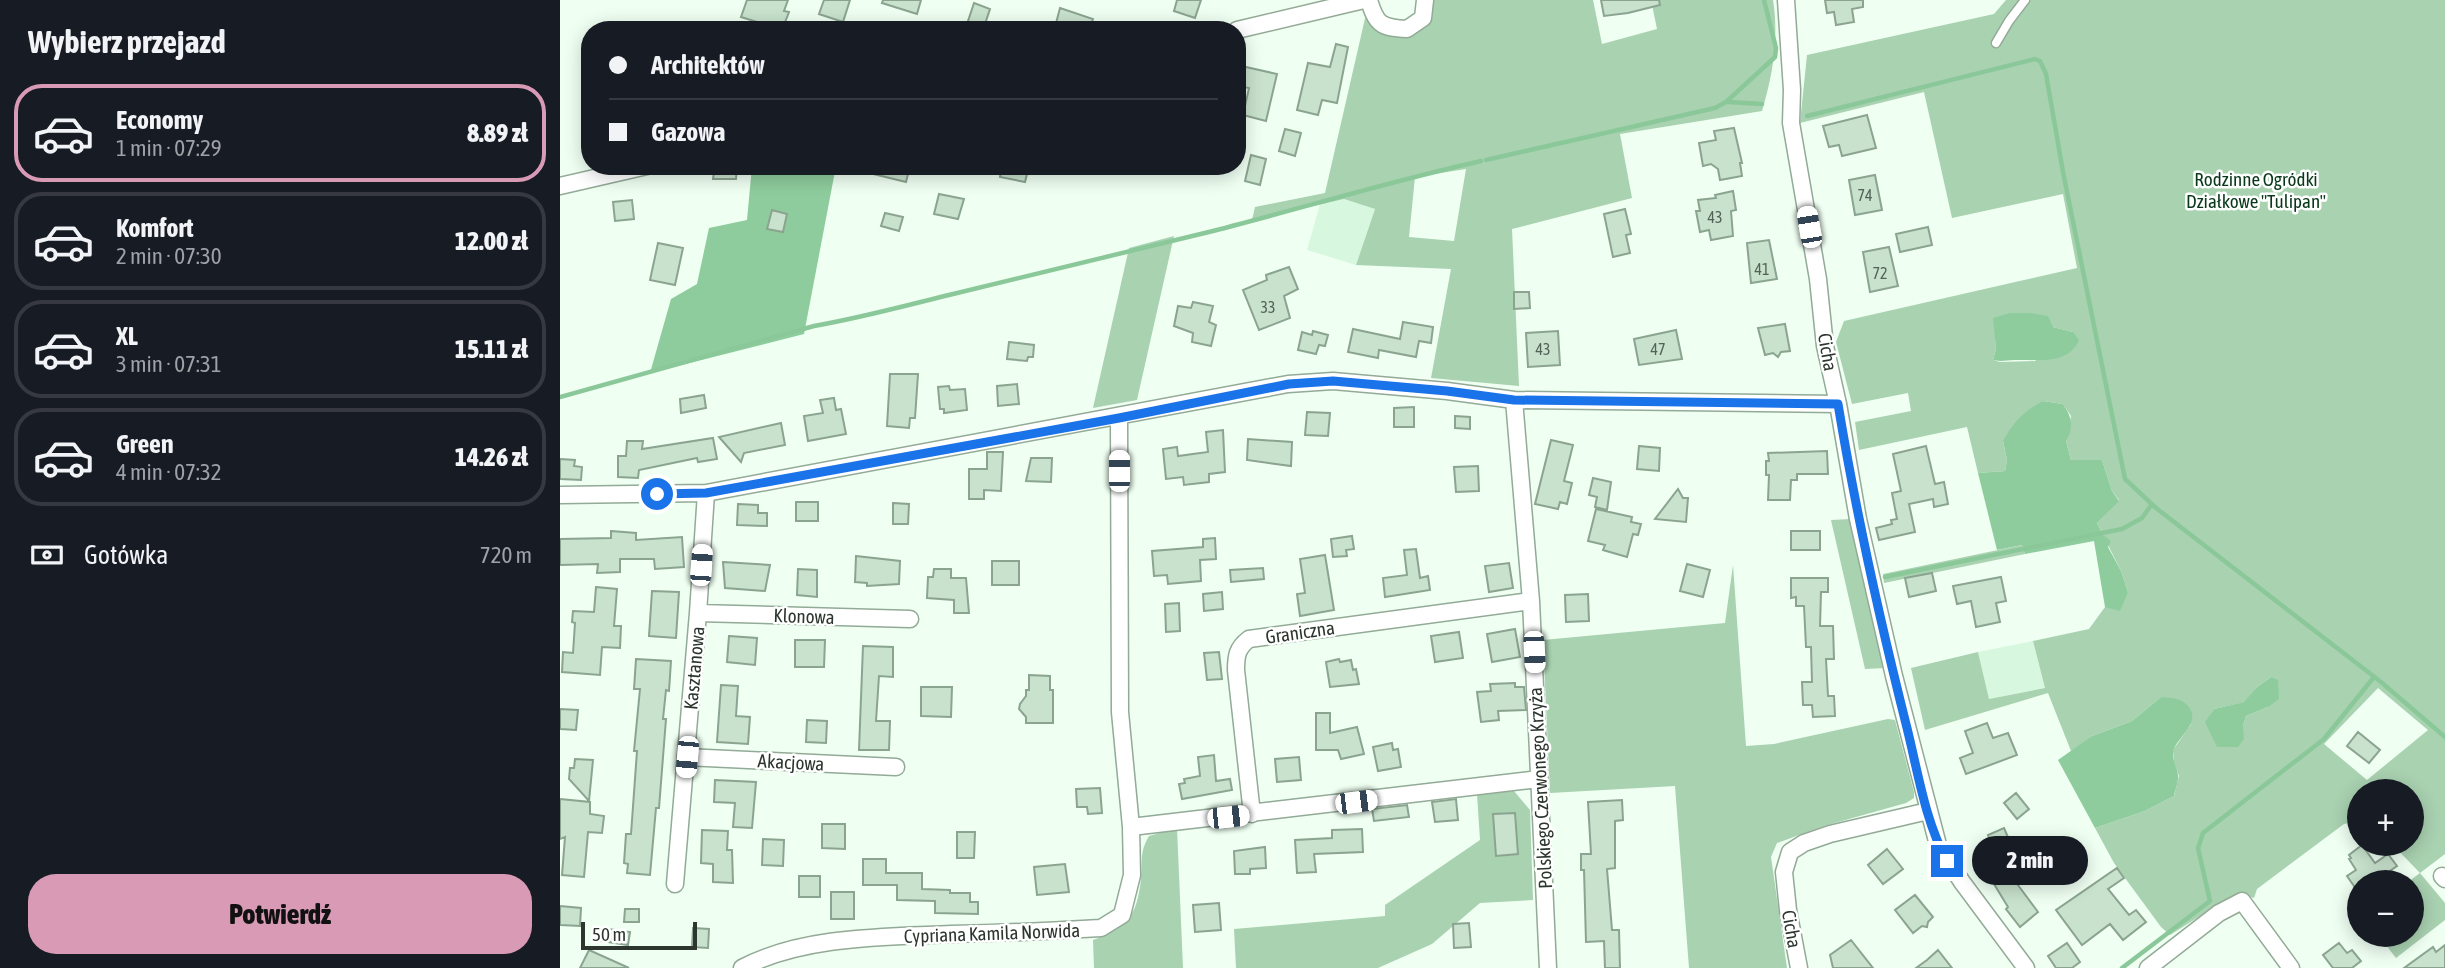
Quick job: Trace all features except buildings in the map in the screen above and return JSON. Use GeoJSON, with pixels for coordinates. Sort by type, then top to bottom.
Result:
{"type":"FeatureCollection","features":[{"type":"Feature","properties":{"kind":"street"},"geometry":{"type":"LineString","coordinates":[[1246,28],[1366,0],[1383,26],[1407,29],[1423,18],[1425,0]]}},
{"type":"Feature","properties":{"kind":"street","name":"Cicha"},"geometry":{"type":"LineString","coordinates":[[1786,0],[1792,90],[1791,123],[1818,279],[1825,346],[1858,519],[1928,811],[1830,834],[1804,843],[1790,852],[1784,872],[1799,968]]}},
{"type":"Feature","properties":{"kind":"street"},"geometry":{"type":"LineString","coordinates":[[560,186],[608,175]]}},
{"type":"Feature","properties":{"kind":"street"},"geometry":{"type":"LineString","coordinates":[[560,495],[706,493],[1119,418],[1289,384],[1333,381],[1514,400],[1838,404]]}},
{"type":"Feature","properties":{"kind":"street","name":"Polskiego Czerwonego Krzyża"},"geometry":{"type":"LineString","coordinates":[[1514,400],[1531,601],[1548,968]]}},
{"type":"Feature","properties":{"kind":"street","name":"Cypriana Kamila Norwida"},"geometry":{"type":"LineString","coordinates":[[742,968],[762,958],[806,946],[886,937],[1101,928],[1122,915],[1132,875],[1131,827],[1120,712],[1119,418]]}},
{"type":"Feature","properties":{"kind":"street","name":"Kasztanowa"},"geometry":{"type":"LineString","coordinates":[[675,884],[706,493]]}},
{"type":"Feature","properties":{"kind":"street","name":"Graniczna"},"geometry":{"type":"LineString","coordinates":[[1252,814],[1236,670],[1236,653],[1249,639],[1531,601]]}},
{"type":"Feature","properties":{"kind":"street","name":"Klonowa"},"geometry":{"type":"LineString","coordinates":[[698,612],[910,619]]}},
{"type":"Feature","properties":{"kind":"street","name":"Akacjowa"},"geometry":{"type":"LineString","coordinates":[[687,757],[896,767]]}},
{"type":"Feature","properties":{"kind":"street"},"geometry":{"type":"LineString","coordinates":[[1131,827],[1539,779]]}},
{"type":"Feature","properties":{"kind":"street"},"geometry":{"type":"LineString","coordinates":[[1928,811],[1938,845],[1947,861],[2026,968]]}},
{"type":"Feature","properties":{"kind":"street"},"geometry":{"type":"LineString","coordinates":[[2148,968],[2218,913],[2242,901],[2291,968]]}},
{"type":"Feature","properties":{"kind":"lane"},"geometry":{"type":"LineString","coordinates":[[1996,43],[2025,0]]}},
{"type":"Feature","properties":{"kind":"shaded area"},"geometry":{"type":"Polygon","coordinates":[[[1344,199],[1375,209],[1356,265],[1307,250],[1320,204],[1344,199]]]}},
{"type":"Feature","properties":{"kind":"shaded area"},"geometry":{"type":"Polygon","coordinates":[[[2033,641],[2045,688],[1989,699],[1978,652],[2033,641]]]}},
{"type":"Feature","properties":{"kind":"green space"},"geometry":{"type":"Polygon","coordinates":[[[1431,0],[1593,0],[1602,44],[1657,29],[1651,0],[1773,0],[1774,56],[1762,111],[1620,134],[1632,198],[1512,229],[1519,386],[1431,378],[1451,269],[1356,265],[1375,209],[1344,199],[1252,220],[1255,207],[1325,193],[1366,14],[1368,21],[1385,33],[1412,33],[1431,0]],[[1466,169],[1415,177],[1409,237],[1454,241],[1466,169]]]}},
{"type":"Feature","properties":{"kind":"green space","name":"Rodzinne Ogródki Działkowe \"Tulipan\""},"geometry":{"type":"Polygon","coordinates":[[[2006,0],[2445,0],[2445,854],[2424,870],[2417,870],[2404,856],[2424,856],[2424,779],[2368,779],[2428,730],[2378,688],[2324,744],[2366,779],[2347,779],[2347,823],[2257,889],[2254,898],[2240,894],[2224,901],[2170,935],[2161,927],[2114,863],[2095,828],[2145,811],[2174,796],[2179,776],[2173,750],[2191,724],[2161,697],[2132,721],[2092,736],[2071,751],[2048,693],[1925,730],[1911,668],[1978,652],[1989,699],[2045,688],[2033,641],[2089,629],[2105,607],[2111,607],[2128,592],[2121,571],[2097,523],[2119,500],[2112,491],[2102,460],[2071,460],[2066,441],[2071,416],[2063,404],[2043,401],[2003,441],[2007,460],[2005,471],[1978,473],[1967,427],[1859,450],[1855,422],[1911,411],[1908,393],[1852,404],[1836,342],[1844,321],[2077,268],[2063,194],[1952,218],[1924,92],[1800,123],[1807,55],[1994,14],[2006,0]],[[1994,318],[1996,349],[1993,360],[2035,361],[2073,332],[1994,318]],[[2271,677],[2257,687],[2245,702],[2214,709],[2206,722],[2213,736],[2243,726],[2246,716],[2268,707],[2271,677]]]}},
{"type":"Feature","properties":{"kind":"green space"},"geometry":{"type":"Polygon","coordinates":[[[751,175],[834,175],[804,334],[650,373],[671,299],[697,284],[709,228],[747,220],[751,175]]]}},
{"type":"Feature","properties":{"kind":"green space"},"geometry":{"type":"Polygon","coordinates":[[[1174,236],[1137,400],[1093,408],[1129,248],[1174,236]]]}},
{"type":"Feature","properties":{"kind":"green space"},"geometry":{"type":"Polygon","coordinates":[[[2010,313],[2048,316],[2053,327],[2073,332],[2079,340],[2074,348],[2060,357],[2042,360],[1993,360],[1996,349],[1993,318],[2010,313]]]}},
{"type":"Feature","properties":{"kind":"green space"},"geometry":{"type":"Polygon","coordinates":[[[2043,401],[2063,404],[2071,422],[2066,441],[2071,460],[2102,460],[2112,491],[2119,501],[2097,523],[2103,535],[2111,541],[2108,547],[2121,571],[2128,592],[2120,611],[2105,607],[2094,541],[2025,554],[2022,545],[1997,550],[1978,473],[2005,471],[2007,460],[2003,441],[2020,418],[2043,401]]]}},
{"type":"Feature","properties":{"kind":"green space"},"geometry":{"type":"Polygon","coordinates":[[[1851,519],[1885,668],[1865,669],[1831,520],[1851,519]]]}},
{"type":"Feature","properties":{"kind":"green space"},"geometry":{"type":"Polygon","coordinates":[[[2022,545],[2025,554],[1884,583],[1883,574],[2022,545]]]}},
{"type":"Feature","properties":{"kind":"green space"},"geometry":{"type":"Polygon","coordinates":[[[1733,565],[1746,746],[1774,744],[1888,719],[1895,720],[1914,792],[1914,798],[1906,803],[1824,826],[1777,843],[1771,857],[1787,968],[1689,968],[1675,786],[1550,793],[1543,640],[1725,623],[1733,565]]]}},
{"type":"Feature","properties":{"kind":"green space"},"geometry":{"type":"Polygon","coordinates":[[[2271,677],[2278,680],[2279,699],[2246,716],[2243,726],[2244,739],[2238,747],[2217,747],[2205,722],[2214,709],[2244,702],[2257,687],[2271,677]]]}},
{"type":"Feature","properties":{"kind":"green space"},"geometry":{"type":"Polygon","coordinates":[[[2161,697],[2181,701],[2187,705],[2192,715],[2190,726],[2173,753],[2178,777],[2174,796],[2145,811],[2095,828],[2058,760],[2092,736],[2132,721],[2161,697]]]}},
{"type":"Feature","properties":{"kind":"green space"},"geometry":{"type":"Polygon","coordinates":[[[1514,791],[1530,810],[1533,900],[1480,903],[1432,944],[1378,968],[1236,968],[1234,929],[1385,916],[1385,905],[1480,840],[1477,794],[1514,791]]]}},
{"type":"Feature","properties":{"kind":"green space"},"geometry":{"type":"Polygon","coordinates":[[[1177,828],[1183,968],[1094,968],[1093,940],[1122,925],[1137,902],[1143,852],[1149,836],[1177,828]]]}},
{"type":"Feature","properties":{"kind":"green space"},"geometry":{"type":"Polygon","coordinates":[[[2424,878],[2445,903],[2445,920],[2424,936],[2424,878]]]}},
{"type":"Feature","properties":{"kind":"green space"},"geometry":{"type":"Polygon","coordinates":[[[2387,947],[2410,947],[2396,958],[2387,947]]]}},
{"type":"Feature","properties":{"kind":"waterway"},"geometry":{"type":"LineString","coordinates":[[1486,160],[1715,108],[1726,102],[1775,57],[1776,48],[1764,0]]}},
{"type":"Feature","properties":{"kind":"waterway"},"geometry":{"type":"LineString","coordinates":[[1807,116],[2035,59],[2040,61],[2046,74],[2125,479],[2156,508],[2381,682],[2445,737]]}},
{"type":"Feature","properties":{"kind":"waterway"},"geometry":{"type":"LineString","coordinates":[[1728,102],[1762,104]]}},
{"type":"Feature","properties":{"kind":"waterway"},"geometry":{"type":"LineString","coordinates":[[560,397],[814,326],[882,312],[1180,239],[1481,161]]}},
{"type":"Feature","properties":{"kind":"waterway"},"geometry":{"type":"LineString","coordinates":[[1885,577],[2122,529],[2142,518],[2152,504]]}},
{"type":"Feature","properties":{"kind":"waterway"},"geometry":{"type":"LineString","coordinates":[[2122,968],[2210,901],[2198,848],[2203,833],[2324,739],[2374,677]]}},
{"type":"Feature","properties":{"kind":"route"},"geometry":{"type":"LineString","coordinates":[[657,494],[706,493],[1119,418],[1289,384],[1333,381],[1514,400],[1838,404],[1858,519],[1886,646],[1928,811],[1938,845],[1947,861]]}}]}
